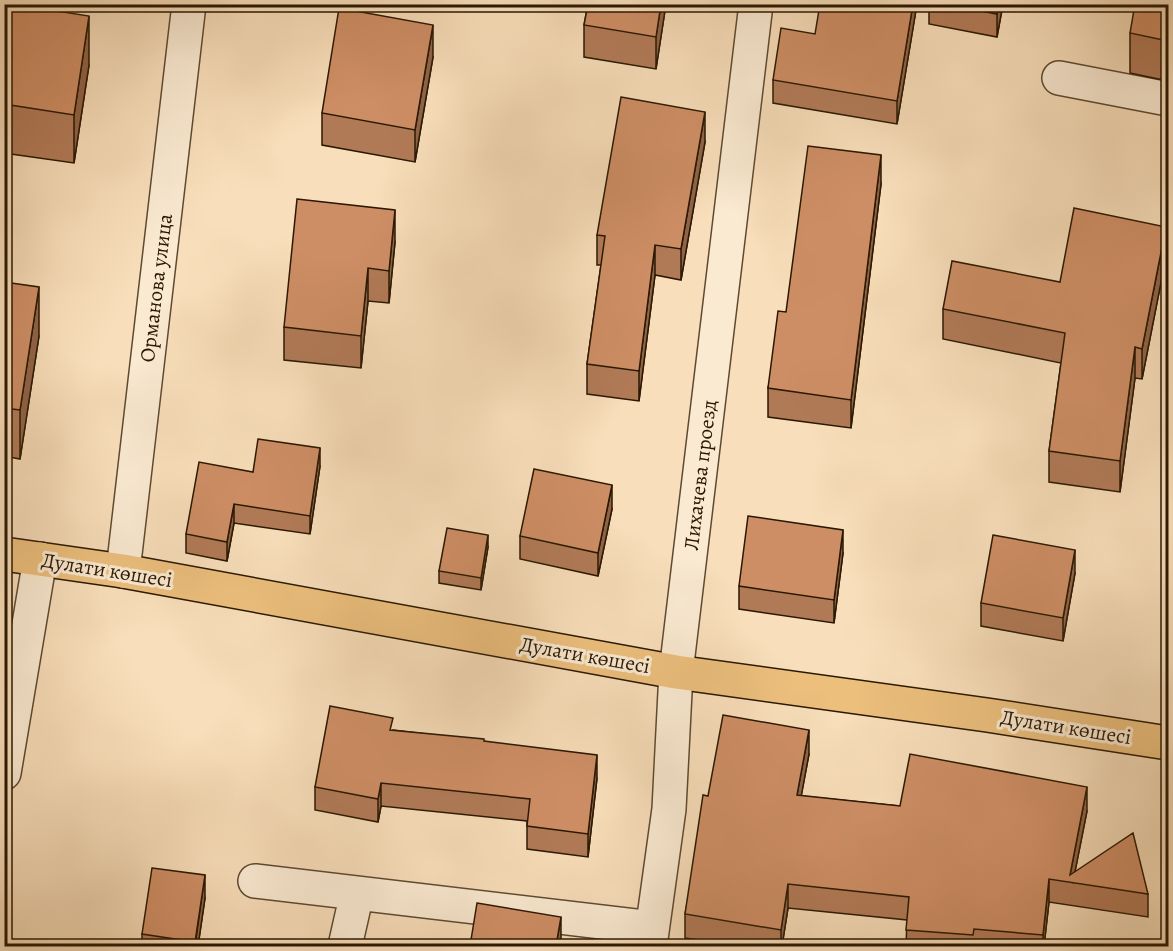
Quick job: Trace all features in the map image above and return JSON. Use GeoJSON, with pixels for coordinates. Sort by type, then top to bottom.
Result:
{"type":"FeatureCollection","features":[{"type":"Feature","properties":{"kind":"main road","name":"Дулати көшесі"},"geometry":{"type":"LineString","coordinates":[[4,554],[123,571],[676,672],[987,715],[1168,743]]}},
{"type":"Feature","properties":{"kind":"street","name":"Орманова улица"},"geometry":{"type":"LineString","coordinates":[[123,571],[189,4]]}},
{"type":"Feature","properties":{"kind":"street","name":"Лихачева проезд"},"geometry":{"type":"LineString","coordinates":[[651,937],[669,809],[676,672],[756,4]]}},
{"type":"Feature","properties":{"kind":"street"},"geometry":{"type":"LineString","coordinates":[[1059,78],[1168,99]]}},
{"type":"Feature","properties":{"kind":"street"},"geometry":{"type":"LineString","coordinates":[[4,773],[40,559]]}},
{"type":"Feature","properties":{"kind":"street"},"geometry":{"type":"LineString","coordinates":[[255,881],[357,893],[651,937]]}},
{"type":"Feature","properties":{"kind":"street"},"geometry":{"type":"LineString","coordinates":[[345,946],[357,893]]}},
{"type":"Feature","properties":{"kind":"building"},"geometry":{"type":"Polygon","coordinates":[[[4,4],[89,16],[74,115],[4,104],[4,4]]]}},
{"type":"Feature","properties":{"kind":"building"},"geometry":{"type":"Polygon","coordinates":[[[588,4],[661,4],[656,37],[584,25],[588,4]]]}},
{"type":"Feature","properties":{"kind":"building"},"geometry":{"type":"Polygon","coordinates":[[[820,4],[913,4],[897,101],[773,80],[781,28],[815,34],[820,4]]]}},
{"type":"Feature","properties":{"kind":"building"},"geometry":{"type":"Polygon","coordinates":[[[946,4],[999,4],[997,14],[946,4]]]}},
{"type":"Feature","properties":{"kind":"building"},"geometry":{"type":"Polygon","coordinates":[[[1135,4],[1168,4],[1168,41],[1130,33],[1135,4]]]}},
{"type":"Feature","properties":{"kind":"building"},"geometry":{"type":"Polygon","coordinates":[[[339,8],[433,25],[415,130],[322,113],[339,8]]]}},
{"type":"Feature","properties":{"kind":"building"},"geometry":{"type":"Polygon","coordinates":[[[621,97],[705,112],[681,249],[655,245],[639,371],[587,364],[605,236],[597,235],[621,97]]]}},
{"type":"Feature","properties":{"kind":"building"},"geometry":{"type":"Polygon","coordinates":[[[808,146],[881,155],[851,400],[768,388],[778,311],[786,312],[808,146]]]}},
{"type":"Feature","properties":{"kind":"building"},"geometry":{"type":"Polygon","coordinates":[[[297,199],[395,210],[389,271],[368,268],[361,336],[284,327],[297,199]]]}},
{"type":"Feature","properties":{"kind":"building"},"geometry":{"type":"Polygon","coordinates":[[[1074,208],[1166,227],[1142,349],[1135,347],[1120,461],[1049,451],[1065,333],[943,309],[952,261],[1060,282],[1074,208]]]}},
{"type":"Feature","properties":{"kind":"building"},"geometry":{"type":"Polygon","coordinates":[[[4,282],[39,287],[20,410],[4,408],[4,282]]]}},
{"type":"Feature","properties":{"kind":"building"},"geometry":{"type":"Polygon","coordinates":[[[258,439],[320,448],[310,516],[234,504],[227,542],[186,534],[199,462],[253,472],[258,439]]]}},
{"type":"Feature","properties":{"kind":"building"},"geometry":{"type":"Polygon","coordinates":[[[534,469],[612,485],[598,553],[520,536],[534,469]]]}},
{"type":"Feature","properties":{"kind":"building"},"geometry":{"type":"Polygon","coordinates":[[[748,516],[843,530],[834,600],[739,586],[748,516]]]}},
{"type":"Feature","properties":{"kind":"building"},"geometry":{"type":"Polygon","coordinates":[[[447,528],[488,535],[481,578],[439,571],[447,528]]]}},
{"type":"Feature","properties":{"kind":"building"},"geometry":{"type":"Polygon","coordinates":[[[993,535],[1075,550],[1063,618],[981,603],[993,535]]]}},
{"type":"Feature","properties":{"kind":"building"},"geometry":{"type":"Polygon","coordinates":[[[330,706],[393,718],[390,730],[484,739],[484,741],[597,755],[588,834],[527,826],[530,799],[381,783],[378,799],[315,787],[330,706]]]}},
{"type":"Feature","properties":{"kind":"building"},"geometry":{"type":"Polygon","coordinates":[[[723,715],[809,730],[797,795],[900,806],[910,754],[1087,787],[1070,875],[1133,833],[1148,894],[1049,879],[1043,935],[974,929],[973,935],[906,930],[909,897],[788,884],[781,930],[685,914],[703,795],[708,796],[723,715]]]}},
{"type":"Feature","properties":{"kind":"building"},"geometry":{"type":"Polygon","coordinates":[[[152,868],[205,875],[195,942],[142,934],[152,868]]]}},
{"type":"Feature","properties":{"kind":"building"},"geometry":{"type":"Polygon","coordinates":[[[477,903],[561,917],[556,946],[470,946],[477,903]]]}}]}
